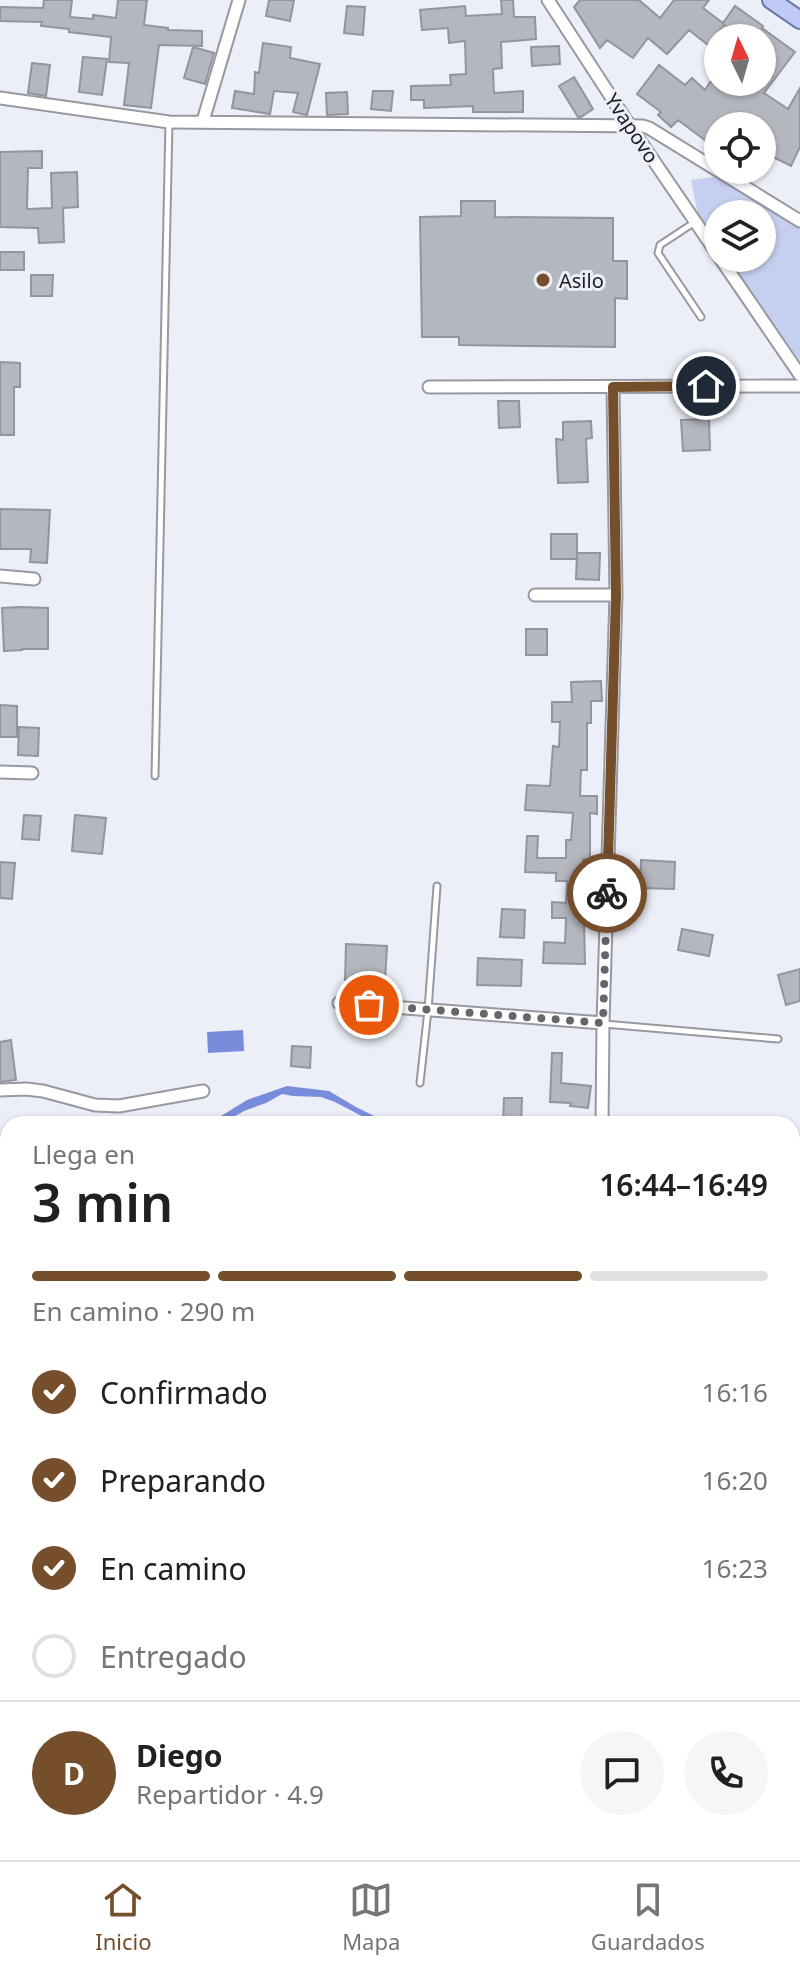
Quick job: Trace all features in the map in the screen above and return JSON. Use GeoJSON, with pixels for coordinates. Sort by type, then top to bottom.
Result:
{"type":"FeatureCollection","features":[{"type":"Feature","properties":{"kind":"main road"},"geometry":{"type":"LineString","coordinates":[[771,0],[800,20]]}},
{"type":"Feature","properties":{"kind":"street"},"geometry":{"type":"LineString","coordinates":[[203,121],[239,0]]}},
{"type":"Feature","properties":{"kind":"street","name":"Yvapovo"},"geometry":{"type":"LineString","coordinates":[[553,2],[630,126],[704,235]]}},
{"type":"Feature","properties":{"kind":"street"},"geometry":{"type":"LineString","coordinates":[[0,98],[169,122],[649,128],[800,221]]}},
{"type":"Feature","properties":{"kind":"street","name":"Yvapovo"},"geometry":{"type":"LineString","coordinates":[[730,272],[800,375]]}},
{"type":"Feature","properties":{"kind":"street"},"geometry":{"type":"LineString","coordinates":[[429,387],[800,386]]}},
{"type":"Feature","properties":{"kind":"street"},"geometry":{"type":"LineString","coordinates":[[602,1116],[616,595],[613,387]]}},
{"type":"Feature","properties":{"kind":"street"},"geometry":{"type":"LineString","coordinates":[[0,576],[34,579]]}},
{"type":"Feature","properties":{"kind":"street"},"geometry":{"type":"LineString","coordinates":[[535,595],[616,595]]}},
{"type":"Feature","properties":{"kind":"street"},"geometry":{"type":"LineString","coordinates":[[0,772],[32,773]]}},
{"type":"Feature","properties":{"kind":"street"},"geometry":{"type":"LineString","coordinates":[[339,1003],[603,1023]]}},
{"type":"Feature","properties":{"kind":"street"},"geometry":{"type":"LineString","coordinates":[[0,1090],[43,1091],[95,1105],[119,1106],[203,1091]]}},
{"type":"Feature","properties":{"kind":"lane"},"geometry":{"type":"LineString","coordinates":[[155,776],[169,122]]}},
{"type":"Feature","properties":{"kind":"lane"},"geometry":{"type":"LineString","coordinates":[[695,222],[660,245],[658,253],[701,317]]}},
{"type":"Feature","properties":{"kind":"lane"},"geometry":{"type":"LineString","coordinates":[[420,1083],[437,886]]}},
{"type":"Feature","properties":{"kind":"lane"},"geometry":{"type":"LineString","coordinates":[[603,1023],[778,1039]]}},
{"type":"Feature","properties":{"kind":"shaded area"},"geometry":{"type":"Polygon","coordinates":[[[704,178],[704,184],[727,184],[758,200],[704,200],[704,230],[700,225],[691,180],[704,178]]]}},
{"type":"Feature","properties":{"kind":"shaded area"},"geometry":{"type":"Polygon","coordinates":[[[776,209],[800,226],[800,361],[735,272],[776,272],[776,209]]]}},
{"type":"Feature","properties":{"kind":"water"},"geometry":{"type":"Polygon","coordinates":[[[243,1030],[244,1051],[208,1053],[207,1032],[243,1030]]]}},
{"type":"Feature","properties":{"kind":"water"},"geometry":{"type":"Polygon","coordinates":[[[287,1086],[329,1091],[374,1116],[362,1116],[321,1097],[282,1094],[235,1116],[221,1116],[247,1100],[287,1086]]]}},
{"type":"Feature","properties":{"kind":"building"},"geometry":{"type":"Polygon","coordinates":[[[44,0],[72,0],[70,17],[93,19],[93,15],[116,18],[118,0],[147,0],[144,25],[168,30],[202,31],[202,46],[159,45],[151,108],[124,105],[129,63],[109,62],[111,37],[41,26],[42,22],[0,21],[0,7],[43,8],[44,0]]]}},
{"type":"Feature","properties":{"kind":"building"},"geometry":{"type":"Polygon","coordinates":[[[269,0],[294,0],[290,21],[266,16],[269,0]]]}},
{"type":"Feature","properties":{"kind":"building"},"geometry":{"type":"Polygon","coordinates":[[[501,0],[513,0],[514,17],[535,17],[536,39],[501,42],[502,68],[493,69],[494,93],[523,91],[523,112],[473,112],[473,106],[424,108],[424,100],[411,100],[411,86],[451,85],[450,75],[466,74],[465,41],[449,43],[448,28],[422,30],[420,10],[465,6],[466,16],[502,14],[501,0]]]}},
{"type":"Feature","properties":{"kind":"building"},"geometry":{"type":"Polygon","coordinates":[[[580,0],[639,0],[660,18],[674,0],[709,0],[703,8],[723,23],[735,6],[760,24],[704,24],[704,42],[689,30],[667,54],[648,38],[633,58],[607,40],[600,48],[574,7],[580,0]]]}},
{"type":"Feature","properties":{"kind":"building"},"geometry":{"type":"Polygon","coordinates":[[[347,6],[365,7],[363,35],[344,33],[347,6]]]}},
{"type":"Feature","properties":{"kind":"building"},"geometry":{"type":"Polygon","coordinates":[[[776,38],[795,52],[776,77],[776,38]]]}},
{"type":"Feature","properties":{"kind":"building"},"geometry":{"type":"Polygon","coordinates":[[[263,43],[291,47],[290,58],[320,64],[307,115],[293,112],[298,93],[274,91],[270,114],[232,108],[235,91],[254,94],[255,72],[259,73],[263,43]]]}},
{"type":"Feature","properties":{"kind":"building"},"geometry":{"type":"Polygon","coordinates":[[[559,46],[560,64],[532,66],[531,47],[559,46]]]}},
{"type":"Feature","properties":{"kind":"building"},"geometry":{"type":"Polygon","coordinates":[[[193,47],[214,53],[205,84],[184,78],[193,47]]]}},
{"type":"Feature","properties":{"kind":"building"},"geometry":{"type":"Polygon","coordinates":[[[83,57],[107,59],[102,95],[79,92],[83,57]]]}},
{"type":"Feature","properties":{"kind":"building"},"geometry":{"type":"Polygon","coordinates":[[[32,63],[50,65],[46,96],[28,93],[32,63]]]}},
{"type":"Feature","properties":{"kind":"building"},"geometry":{"type":"Polygon","coordinates":[[[659,65],[685,85],[692,78],[704,89],[704,96],[768,96],[788,109],[800,88],[800,147],[791,166],[776,158],[776,112],[704,112],[704,140],[678,120],[671,127],[658,115],[661,112],[637,94],[659,65]]]}},
{"type":"Feature","properties":{"kind":"building"},"geometry":{"type":"Polygon","coordinates":[[[574,77],[593,109],[581,117],[578,117],[559,86],[574,77]]]}},
{"type":"Feature","properties":{"kind":"building"},"geometry":{"type":"Polygon","coordinates":[[[373,91],[393,91],[391,111],[371,109],[373,91]]]}},
{"type":"Feature","properties":{"kind":"building"},"geometry":{"type":"Polygon","coordinates":[[[347,92],[348,114],[327,115],[326,93],[347,92]]]}},
{"type":"Feature","properties":{"kind":"building"},"geometry":{"type":"Polygon","coordinates":[[[42,151],[42,168],[28,168],[27,209],[52,208],[51,173],[77,172],[78,207],[63,208],[64,242],[39,243],[38,228],[0,227],[0,152],[42,151]]]}},
{"type":"Feature","properties":{"kind":"building","name":"Asilo"},"geometry":{"type":"Polygon","coordinates":[[[461,201],[495,201],[495,217],[613,218],[613,261],[627,261],[627,299],[615,298],[615,347],[459,345],[459,337],[422,337],[420,217],[461,216],[461,201]]]}},
{"type":"Feature","properties":{"kind":"building"},"geometry":{"type":"Polygon","coordinates":[[[0,252],[24,252],[24,270],[0,270],[0,252]]]}},
{"type":"Feature","properties":{"kind":"building"},"geometry":{"type":"Polygon","coordinates":[[[31,275],[53,275],[52,296],[31,296],[31,275]]]}},
{"type":"Feature","properties":{"kind":"building"},"geometry":{"type":"Polygon","coordinates":[[[0,362],[20,363],[20,387],[14,387],[14,435],[0,435],[0,362]]]}},
{"type":"Feature","properties":{"kind":"building"},"geometry":{"type":"Polygon","coordinates":[[[498,401],[519,401],[520,427],[499,428],[498,401]]]}},
{"type":"Feature","properties":{"kind":"building"},"geometry":{"type":"Polygon","coordinates":[[[709,419],[710,450],[683,451],[681,420],[709,419]]]}},
{"type":"Feature","properties":{"kind":"building"},"geometry":{"type":"Polygon","coordinates":[[[591,421],[592,438],[586,439],[588,482],[558,483],[556,439],[563,440],[563,422],[591,421]]]}},
{"type":"Feature","properties":{"kind":"building"},"geometry":{"type":"Polygon","coordinates":[[[0,509],[50,510],[47,563],[30,562],[31,549],[0,549],[0,509]]]}},
{"type":"Feature","properties":{"kind":"building"},"geometry":{"type":"Polygon","coordinates":[[[551,534],[577,534],[577,559],[551,559],[551,534]]]}},
{"type":"Feature","properties":{"kind":"building"},"geometry":{"type":"Polygon","coordinates":[[[577,553],[600,553],[599,580],[576,579],[577,553]]]}},
{"type":"Feature","properties":{"kind":"building"},"geometry":{"type":"Polygon","coordinates":[[[2,608],[48,608],[48,649],[4,651],[2,608]]]}},
{"type":"Feature","properties":{"kind":"building"},"geometry":{"type":"Polygon","coordinates":[[[526,629],[547,629],[547,655],[526,655],[526,629]]]}},
{"type":"Feature","properties":{"kind":"building"},"geometry":{"type":"Polygon","coordinates":[[[601,681],[602,701],[591,701],[591,723],[587,723],[587,770],[581,770],[580,796],[597,796],[597,814],[590,813],[590,859],[583,859],[583,893],[591,893],[590,920],[584,919],[585,964],[543,963],[544,942],[565,943],[566,918],[552,918],[552,902],[566,903],[567,881],[556,881],[556,873],[525,872],[527,836],[538,836],[537,858],[566,858],[566,840],[571,840],[573,813],[525,810],[527,785],[550,786],[553,746],[559,747],[560,722],[552,722],[552,702],[572,702],[571,682],[601,681]]]}},
{"type":"Feature","properties":{"kind":"building"},"geometry":{"type":"Polygon","coordinates":[[[0,705],[17,706],[17,737],[0,737],[0,705]]]}},
{"type":"Feature","properties":{"kind":"building"},"geometry":{"type":"Polygon","coordinates":[[[19,727],[39,728],[38,756],[18,755],[19,727]]]}},
{"type":"Feature","properties":{"kind":"building"},"geometry":{"type":"Polygon","coordinates":[[[24,815],[41,816],[39,840],[22,839],[24,815]]]}},
{"type":"Feature","properties":{"kind":"building"},"geometry":{"type":"Polygon","coordinates":[[[75,815],[106,818],[102,854],[72,851],[75,815]]]}},
{"type":"Feature","properties":{"kind":"building"},"geometry":{"type":"Polygon","coordinates":[[[641,860],[675,862],[674,889],[640,888],[641,860]]]}},
{"type":"Feature","properties":{"kind":"building"},"geometry":{"type":"Polygon","coordinates":[[[0,862],[15,863],[12,899],[0,898],[0,862]]]}},
{"type":"Feature","properties":{"kind":"building"},"geometry":{"type":"Polygon","coordinates":[[[502,909],[525,910],[524,938],[500,937],[502,909]]]}},
{"type":"Feature","properties":{"kind":"building"},"geometry":{"type":"Polygon","coordinates":[[[682,929],[713,935],[709,956],[678,950],[682,929]]]}},
{"type":"Feature","properties":{"kind":"building"},"geometry":{"type":"Polygon","coordinates":[[[346,944],[387,946],[385,981],[345,980],[346,944]]]}},
{"type":"Feature","properties":{"kind":"building"},"geometry":{"type":"Polygon","coordinates":[[[478,958],[522,960],[521,986],[477,985],[478,958]]]}},
{"type":"Feature","properties":{"kind":"building"},"geometry":{"type":"Polygon","coordinates":[[[800,969],[800,1001],[786,1005],[778,975],[800,969]]]}},
{"type":"Feature","properties":{"kind":"building"},"geometry":{"type":"Polygon","coordinates":[[[11,1040],[16,1080],[0,1082],[0,1042],[11,1040]]]}},
{"type":"Feature","properties":{"kind":"building"},"geometry":{"type":"Polygon","coordinates":[[[292,1046],[311,1047],[310,1068],[291,1066],[292,1046]]]}},
{"type":"Feature","properties":{"kind":"building"},"geometry":{"type":"Polygon","coordinates":[[[552,1053],[562,1053],[561,1083],[591,1086],[588,1108],[550,1102],[552,1053]]]}},
{"type":"Feature","properties":{"kind":"building"},"geometry":{"type":"Polygon","coordinates":[[[504,1098],[522,1098],[521,1116],[503,1116],[504,1098]]]}},
{"type":"Feature","properties":{"kind":"way so far"},"geometry":{"type":"LineString","coordinates":[[369,1005],[603,1023],[607,893]]}},
{"type":"Feature","properties":{"kind":"place","name":"Asilo"},"geometry":{"type":"Point","coordinates":[543,280]}},
{"type":"Feature","properties":{"kind":"route"},"geometry":{"type":"LineString","coordinates":[[607,893],[616,595],[613,387],[706,386]]}}]}
